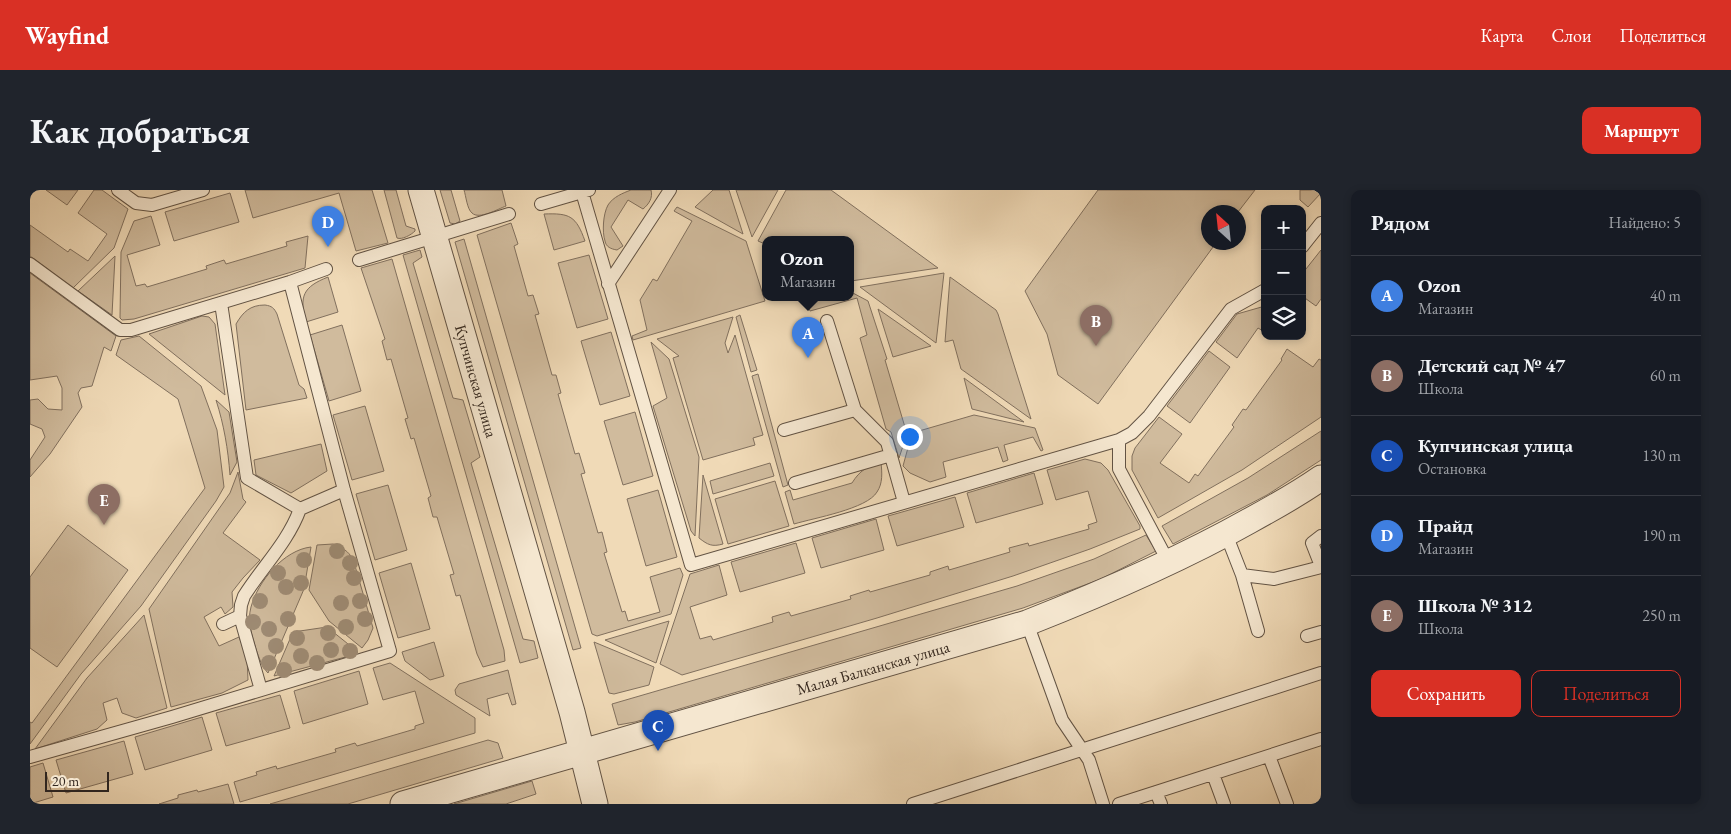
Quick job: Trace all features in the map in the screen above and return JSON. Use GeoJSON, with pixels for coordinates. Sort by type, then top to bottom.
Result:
{"type":"FeatureCollection","features":[{"type":"Feature","properties":{"kind":"street","name":"Купчинская улица"},"geometry":{"type":"LineString","coordinates":[[421,190],[583,752],[594,804]]}},
{"type":"Feature","properties":{"kind":"street","name":"Малая Балканская улица"},"geometry":{"type":"LineString","coordinates":[[403,804],[1027,623],[1105,593],[1169,563],[1226,534],[1321,478]]}},
{"type":"Feature","properties":{"kind":"lane"},"geometry":{"type":"LineString","coordinates":[[118,190],[136,203],[152,205],[203,190]]}},
{"type":"Feature","properties":{"kind":"lane"},"geometry":{"type":"LineString","coordinates":[[608,284],[670,190]]}},
{"type":"Feature","properties":{"kind":"lane"},"geometry":{"type":"LineString","coordinates":[[541,204],[586,191],[608,284],[691,565],[1120,440],[1132,433],[1148,416],[1231,309],[1261,292]]}},
{"type":"Feature","properties":{"kind":"lane"},"geometry":{"type":"LineString","coordinates":[[359,260],[509,214]]}},
{"type":"Feature","properties":{"kind":"lane"},"geometry":{"type":"LineString","coordinates":[[1306,242],[1321,223]]}},
{"type":"Feature","properties":{"kind":"lane"},"geometry":{"type":"LineString","coordinates":[[30,264],[120,330],[131,330],[290,282],[326,269]]}},
{"type":"Feature","properties":{"kind":"lane"},"geometry":{"type":"LineString","coordinates":[[30,757],[390,651],[344,490],[290,282]]}},
{"type":"Feature","properties":{"kind":"lane"},"geometry":{"type":"LineString","coordinates":[[220,302],[247,478],[300,509]]}},
{"type":"Feature","properties":{"kind":"lane"},"geometry":{"type":"LineString","coordinates":[[827,321],[855,410],[887,442],[904,502]]}},
{"type":"Feature","properties":{"kind":"lane"},"geometry":{"type":"LineString","coordinates":[[784,430],[855,410]]}},
{"type":"Feature","properties":{"kind":"lane"},"geometry":{"type":"LineString","coordinates":[[1120,440],[1119,469],[1169,563]]}},
{"type":"Feature","properties":{"kind":"lane"},"geometry":{"type":"LineString","coordinates":[[795,483],[891,455]]}},
{"type":"Feature","properties":{"kind":"lane"},"geometry":{"type":"LineString","coordinates":[[261,690],[240,616],[240,605],[244,596],[287,537],[300,509],[344,490]]}},
{"type":"Feature","properties":{"kind":"lane"},"geometry":{"type":"LineString","coordinates":[[1226,534],[1242,575],[1258,631]]}},
{"type":"Feature","properties":{"kind":"lane"},"geometry":{"type":"LineString","coordinates":[[1242,575],[1274,579],[1321,566],[1312,543],[1321,536]]}},
{"type":"Feature","properties":{"kind":"lane"},"geometry":{"type":"LineString","coordinates":[[223,624],[240,616]]}},
{"type":"Feature","properties":{"kind":"lane"},"geometry":{"type":"LineString","coordinates":[[1027,623],[1062,720],[1089,760],[1103,804]]}},
{"type":"Feature","properties":{"kind":"lane"},"geometry":{"type":"LineString","coordinates":[[1307,636],[1321,632]]}},
{"type":"Feature","properties":{"kind":"lane"},"geometry":{"type":"LineString","coordinates":[[913,804],[1321,673]]}},
{"type":"Feature","properties":{"kind":"lane"},"geometry":{"type":"LineString","coordinates":[[1119,804],[1158,798],[1213,774],[1321,739]]}},
{"type":"Feature","properties":{"kind":"lane"},"geometry":{"type":"LineString","coordinates":[[1270,756],[1287,804]]}},
{"type":"Feature","properties":{"kind":"lane"},"geometry":{"type":"LineString","coordinates":[[1213,774],[1224,804]]}},
{"type":"Feature","properties":{"kind":"shaded area"},"geometry":{"type":"Polygon","coordinates":[[[46,190],[78,190],[67,205],[46,190]]]}},
{"type":"Feature","properties":{"kind":"shaded area"},"geometry":{"type":"Polygon","coordinates":[[[94,190],[102,190],[128,209],[114,248],[73,288],[30,256],[30,225],[68,252],[70,249],[88,261],[107,234],[78,213],[94,190]]]}},
{"type":"Feature","properties":{"kind":"shaded area"},"geometry":{"type":"Polygon","coordinates":[[[245,190],[372,190],[388,243],[356,251],[339,193],[253,218],[245,190]]]}},
{"type":"Feature","properties":{"kind":"shaded area"},"geometry":{"type":"Polygon","coordinates":[[[384,190],[396,190],[406,226],[415,229],[409,236],[397,238],[384,190]]]}},
{"type":"Feature","properties":{"kind":"shaded area"},"geometry":{"type":"Polygon","coordinates":[[[440,190],[451,190],[460,221],[455,224],[450,223],[440,190]]]}},
{"type":"Feature","properties":{"kind":"shaded area"},"geometry":{"type":"Polygon","coordinates":[[[464,190],[502,190],[506,206],[489,213],[475,215],[469,209],[464,190]]]}},
{"type":"Feature","properties":{"kind":"shaded area"},"geometry":{"type":"Polygon","coordinates":[[[631,190],[651,190],[651,198],[643,209],[628,200],[611,227],[623,246],[617,250],[613,249],[606,245],[604,237],[606,209],[615,198],[631,190]]]}},
{"type":"Feature","properties":{"kind":"shaded area"},"geometry":{"type":"Polygon","coordinates":[[[713,190],[729,190],[743,234],[695,207],[713,190]]]}},
{"type":"Feature","properties":{"kind":"shaded area"},"geometry":{"type":"Polygon","coordinates":[[[736,190],[778,190],[752,237],[736,190]]]}},
{"type":"Feature","properties":{"kind":"shaded area"},"geometry":{"type":"Polygon","coordinates":[[[786,190],[831,190],[938,268],[854,281],[854,236],[762,236],[762,243],[758,241],[786,190]]]}},
{"type":"Feature","properties":{"kind":"shaded area"},"geometry":{"type":"Polygon","coordinates":[[[1098,190],[1255,190],[1243,205],[1201,205],[1201,250],[1211,250],[1098,404],[1058,375],[1047,334],[1025,291],[1098,190]]]}},
{"type":"Feature","properties":{"kind":"shaded area"},"geometry":{"type":"Polygon","coordinates":[[[1300,190],[1321,190],[1321,193],[1308,207],[1300,200],[1300,190]]]}},
{"type":"Feature","properties":{"kind":"shaded area"},"geometry":{"type":"Polygon","coordinates":[[[230,193],[239,222],[174,241],[165,212],[230,193]]]}},
{"type":"Feature","properties":{"kind":"shaded area"},"geometry":{"type":"Polygon","coordinates":[[[677,207],[746,241],[762,292],[762,301],[765,301],[633,340],[632,336],[647,330],[640,300],[653,279],[657,281],[692,221],[674,211],[677,207]]]}},
{"type":"Feature","properties":{"kind":"shaded area"},"geometry":{"type":"Polygon","coordinates":[[[544,214],[560,214],[571,218],[575,221],[585,241],[554,250],[544,214]]]}},
{"type":"Feature","properties":{"kind":"shaded area"},"geometry":{"type":"Polygon","coordinates":[[[151,216],[160,245],[127,255],[136,286],[145,284],[147,287],[207,269],[206,266],[224,260],[226,264],[287,246],[286,242],[308,236],[305,268],[134,319],[122,320],[120,318],[121,252],[134,221],[151,216]]]}},
{"type":"Feature","properties":{"kind":"shaded area"},"geometry":{"type":"Polygon","coordinates":[[[511,223],[518,244],[514,246],[528,296],[533,295],[539,314],[535,315],[552,375],[556,375],[561,393],[558,394],[575,454],[579,453],[585,473],[581,474],[598,533],[602,532],[607,552],[604,553],[622,612],[625,611],[628,621],[660,612],[650,577],[680,568],[683,575],[671,614],[597,636],[592,634],[477,235],[511,223]]]}},
{"type":"Feature","properties":{"kind":"shaded area"},"geometry":{"type":"Polygon","coordinates":[[[464,239],[581,648],[573,650],[455,242],[464,239]]]}},
{"type":"Feature","properties":{"kind":"shaded area"},"geometry":{"type":"Polygon","coordinates":[[[420,250],[422,257],[413,263],[453,398],[463,400],[480,457],[471,463],[523,639],[534,641],[538,658],[520,663],[403,255],[420,250]]]}},
{"type":"Feature","properties":{"kind":"shaded area"},"geometry":{"type":"Polygon","coordinates":[[[1321,250],[1321,299],[1316,306],[1306,299],[1306,269],[1321,250]]]}},
{"type":"Feature","properties":{"kind":"shaded area"},"geometry":{"type":"Polygon","coordinates":[[[589,255],[608,319],[577,328],[558,263],[589,255]]]}},
{"type":"Feature","properties":{"kind":"shaded area"},"geometry":{"type":"Polygon","coordinates":[[[115,256],[112,315],[78,291],[115,256]]]}},
{"type":"Feature","properties":{"kind":"shaded area"},"geometry":{"type":"Polygon","coordinates":[[[392,259],[504,650],[505,661],[483,667],[477,654],[460,595],[456,596],[450,575],[454,574],[437,517],[433,517],[428,498],[431,496],[414,438],[411,439],[405,419],[408,418],[391,359],[387,360],[382,341],[385,339],[361,268],[392,259]]]}},
{"type":"Feature","properties":{"kind":"shaded area"},"geometry":{"type":"Polygon","coordinates":[[[30,273],[116,336],[111,351],[104,347],[92,386],[81,388],[78,393],[82,407],[50,454],[30,477],[30,460],[45,437],[42,429],[30,424],[30,400],[38,399],[48,409],[62,410],[62,388],[57,376],[30,380],[30,273]]]}},
{"type":"Feature","properties":{"kind":"shaded area"},"geometry":{"type":"Polygon","coordinates":[[[944,273],[936,343],[860,287],[944,273]]]}},
{"type":"Feature","properties":{"kind":"shaded area"},"geometry":{"type":"Polygon","coordinates":[[[328,277],[338,312],[306,322],[303,305],[305,294],[313,285],[328,277]]]}},
{"type":"Feature","properties":{"kind":"shaded area"},"geometry":{"type":"Polygon","coordinates":[[[950,277],[996,310],[1031,419],[961,369],[953,340],[945,342],[950,277]]]}},
{"type":"Feature","properties":{"kind":"shaded area"},"geometry":{"type":"Polygon","coordinates":[[[854,294],[868,301],[887,359],[885,360],[907,434],[899,458],[891,432],[886,429],[860,338],[867,335],[857,298],[854,299],[854,294]]]}},
{"type":"Feature","properties":{"kind":"shaded area"},"geometry":{"type":"Polygon","coordinates":[[[806,301],[846,301],[810,311],[806,301]]]}},
{"type":"Feature","properties":{"kind":"shaded area"},"geometry":{"type":"Polygon","coordinates":[[[265,305],[275,310],[277,314],[299,385],[304,389],[307,398],[246,410],[236,324],[248,310],[255,306],[265,305]]]}},
{"type":"Feature","properties":{"kind":"shaded area"},"geometry":{"type":"Polygon","coordinates":[[[1261,307],[1261,330],[1258,328],[1237,358],[1216,342],[1237,314],[1261,307]]]}},
{"type":"Feature","properties":{"kind":"shaded area"},"geometry":{"type":"Polygon","coordinates":[[[878,309],[931,346],[893,357],[878,309]]]}},
{"type":"Feature","properties":{"kind":"shaded area"},"geometry":{"type":"Polygon","coordinates":[[[740,315],[757,370],[751,372],[736,317],[740,315]]]}},
{"type":"Feature","properties":{"kind":"shaded area"},"geometry":{"type":"Polygon","coordinates":[[[202,316],[209,317],[215,324],[225,395],[149,334],[202,316]]]}},
{"type":"Feature","properties":{"kind":"shaded area"},"geometry":{"type":"Polygon","coordinates":[[[733,317],[725,343],[728,353],[735,335],[763,435],[753,438],[755,445],[703,460],[673,358],[679,356],[657,339],[733,317]]]}},
{"type":"Feature","properties":{"kind":"shaded area"},"geometry":{"type":"Polygon","coordinates":[[[342,325],[361,391],[329,401],[310,335],[342,325]]]}},
{"type":"Feature","properties":{"kind":"shaded area"},"geometry":{"type":"Polygon","coordinates":[[[611,332],[630,396],[600,405],[581,341],[611,332]]]}},
{"type":"Feature","properties":{"kind":"shaded area"},"geometry":{"type":"Polygon","coordinates":[[[139,336],[201,386],[217,430],[224,487],[141,606],[81,674],[30,744],[30,722],[32,723],[205,488],[178,399],[116,355],[121,340],[139,336]]]}},
{"type":"Feature","properties":{"kind":"shaded area"},"geometry":{"type":"Polygon","coordinates":[[[651,342],[669,359],[699,457],[695,536],[691,531],[653,406],[667,398],[651,342]]]}},
{"type":"Feature","properties":{"kind":"shaded area"},"geometry":{"type":"Polygon","coordinates":[[[1287,349],[1313,367],[1319,359],[1321,360],[1321,417],[1242,470],[1158,518],[1132,470],[1132,456],[1135,448],[1159,417],[1182,434],[1160,463],[1189,483],[1195,474],[1198,476],[1234,427],[1232,425],[1243,409],[1246,410],[1282,360],[1287,349]]]}},
{"type":"Feature","properties":{"kind":"shaded area"},"geometry":{"type":"Polygon","coordinates":[[[1209,351],[1230,367],[1190,423],[1167,406],[1209,351]]]}},
{"type":"Feature","properties":{"kind":"shaded area"},"geometry":{"type":"Polygon","coordinates":[[[758,374],[788,485],[783,487],[752,376],[758,374]]]}},
{"type":"Feature","properties":{"kind":"shaded area"},"geometry":{"type":"Polygon","coordinates":[[[964,378],[1024,422],[972,409],[964,378]]]}},
{"type":"Feature","properties":{"kind":"shaded area"},"geometry":{"type":"Polygon","coordinates":[[[216,400],[229,412],[237,462],[230,475],[225,437],[216,400]]]}},
{"type":"Feature","properties":{"kind":"shaded area"},"geometry":{"type":"Polygon","coordinates":[[[365,406],[384,471],[352,480],[333,415],[365,406]]]}},
{"type":"Feature","properties":{"kind":"shaded area"},"geometry":{"type":"Polygon","coordinates":[[[635,412],[653,476],[623,485],[604,421],[635,412]]]}},
{"type":"Feature","properties":{"kind":"shaded area"},"geometry":{"type":"Polygon","coordinates":[[[974,415],[1035,428],[1043,450],[1041,451],[1033,437],[1004,445],[1008,460],[1003,462],[998,447],[943,462],[946,477],[930,482],[910,473],[903,466],[912,433],[974,415]]]}},
{"type":"Feature","properties":{"kind":"shaded area"},"geometry":{"type":"Polygon","coordinates":[[[1321,431],[1321,460],[1267,495],[1173,544],[1162,526],[1248,478],[1321,431]]]}},
{"type":"Feature","properties":{"kind":"shaded area"},"geometry":{"type":"Polygon","coordinates":[[[321,444],[327,471],[291,493],[256,475],[254,460],[321,444]]]}},
{"type":"Feature","properties":{"kind":"shaded area"},"geometry":{"type":"Polygon","coordinates":[[[1085,459],[1101,463],[1108,470],[1140,529],[1013,576],[682,675],[660,664],[690,574],[719,565],[727,595],[690,607],[700,639],[711,636],[713,640],[773,622],[772,617],[789,612],[791,616],[851,599],[850,596],[869,590],[870,592],[930,575],[930,572],[948,566],[949,570],[1010,552],[1009,548],[1028,543],[1029,546],[1089,529],[1088,525],[1097,522],[1088,491],[1056,500],[1047,470],[1085,459]]]}},
{"type":"Feature","properties":{"kind":"shaded area"},"geometry":{"type":"Polygon","coordinates":[[[881,462],[882,474],[880,485],[877,492],[871,498],[852,508],[794,524],[785,492],[790,490],[793,500],[852,483],[864,469],[881,462]]]}},
{"type":"Feature","properties":{"kind":"shaded area"},"geometry":{"type":"Polygon","coordinates":[[[770,463],[774,476],[713,494],[710,481],[770,463]]]}},
{"type":"Feature","properties":{"kind":"shaded area"},"geometry":{"type":"Polygon","coordinates":[[[238,472],[243,499],[246,502],[223,533],[260,560],[232,592],[233,607],[225,614],[221,607],[204,617],[219,646],[239,637],[247,657],[248,680],[222,693],[171,707],[149,609],[230,493],[238,472]]]}},
{"type":"Feature","properties":{"kind":"shaded area"},"geometry":{"type":"Polygon","coordinates":[[[1034,473],[1043,504],[976,523],[967,493],[1034,473]]]}},
{"type":"Feature","properties":{"kind":"shaded area"},"geometry":{"type":"Polygon","coordinates":[[[703,475],[723,544],[710,545],[699,538],[703,475]]]}},
{"type":"Feature","properties":{"kind":"shaded area"},"geometry":{"type":"Polygon","coordinates":[[[775,481],[789,526],[728,544],[715,499],[775,481]]]}},
{"type":"Feature","properties":{"kind":"shaded area"},"geometry":{"type":"Polygon","coordinates":[[[388,485],[407,550],[375,560],[356,494],[388,485]]]}},
{"type":"Feature","properties":{"kind":"shaded area"},"geometry":{"type":"Polygon","coordinates":[[[658,490],[677,557],[646,566],[627,499],[658,490]]]}},
{"type":"Feature","properties":{"kind":"shaded area"},"geometry":{"type":"Polygon","coordinates":[[[955,497],[964,527],[897,546],[888,516],[955,497]]]}},
{"type":"Feature","properties":{"kind":"shaded area"},"geometry":{"type":"Polygon","coordinates":[[[876,519],[884,550],[821,568],[812,538],[876,519]]]}},
{"type":"Feature","properties":{"kind":"shaded area"},"geometry":{"type":"Polygon","coordinates":[[[68,525],[128,570],[57,667],[30,648],[30,577],[68,525]]]}},
{"type":"Feature","properties":{"kind":"shaded area"},"geometry":{"type":"Polygon","coordinates":[[[1146,535],[1156,551],[1101,579],[1023,608],[635,722],[618,725],[612,704],[1017,586],[1094,559],[1146,535]]]}},
{"type":"Feature","properties":{"kind":"shaded area"},"geometry":{"type":"Polygon","coordinates":[[[796,543],[805,573],[740,592],[731,562],[796,543]]]}},
{"type":"Feature","properties":{"kind":"shaded area"},"geometry":{"type":"Polygon","coordinates":[[[333,544],[339,546],[353,559],[373,628],[362,648],[329,621],[309,590],[317,545],[333,544]]]}},
{"type":"Feature","properties":{"kind":"shaded area"},"geometry":{"type":"Polygon","coordinates":[[[311,547],[304,589],[268,673],[260,659],[252,634],[250,618],[254,597],[266,577],[282,560],[301,549],[311,547]]]}},
{"type":"Feature","properties":{"kind":"shaded area"},"geometry":{"type":"Polygon","coordinates":[[[411,563],[430,629],[398,638],[379,573],[411,563]]]}},
{"type":"Feature","properties":{"kind":"shaded area"},"geometry":{"type":"Polygon","coordinates":[[[144,615],[167,708],[136,718],[122,713],[117,698],[103,703],[107,720],[97,729],[35,749],[87,678],[144,615]]]}},
{"type":"Feature","properties":{"kind":"shaded area"},"geometry":{"type":"Polygon","coordinates":[[[669,621],[656,663],[605,640],[669,621]]]}},
{"type":"Feature","properties":{"kind":"shaded area"},"geometry":{"type":"Polygon","coordinates":[[[327,627],[358,652],[353,655],[274,676],[293,632],[327,627]]]}},
{"type":"Feature","properties":{"kind":"shaded area"},"geometry":{"type":"Polygon","coordinates":[[[434,642],[444,676],[430,680],[405,661],[402,652],[434,642]]]}},
{"type":"Feature","properties":{"kind":"shaded area"},"geometry":{"type":"Polygon","coordinates":[[[594,642],[654,667],[649,685],[614,694],[609,693],[594,642]]]}},
{"type":"Feature","properties":{"kind":"shaded area"},"geometry":{"type":"Polygon","coordinates":[[[390,663],[475,718],[475,733],[240,802],[234,782],[257,775],[256,772],[276,766],[277,769],[336,752],[335,749],[355,743],[357,746],[415,729],[415,726],[424,723],[415,691],[383,700],[373,668],[390,663]]]}},
{"type":"Feature","properties":{"kind":"shaded area"},"geometry":{"type":"Polygon","coordinates":[[[508,670],[516,704],[512,705],[508,693],[487,699],[490,716],[456,695],[455,690],[459,684],[508,670]]]}},
{"type":"Feature","properties":{"kind":"shaded area"},"geometry":{"type":"Polygon","coordinates":[[[359,671],[368,704],[303,724],[294,691],[359,671]]]}},
{"type":"Feature","properties":{"kind":"shaded area"},"geometry":{"type":"Polygon","coordinates":[[[280,695],[290,728],[226,746],[216,713],[280,695]]]}},
{"type":"Feature","properties":{"kind":"shaded area"},"geometry":{"type":"Polygon","coordinates":[[[202,717],[212,750],[145,770],[135,737],[202,717]]]}},
{"type":"Feature","properties":{"kind":"shaded area"},"geometry":{"type":"Polygon","coordinates":[[[488,740],[498,743],[503,758],[348,804],[270,804],[488,740]]]}},
{"type":"Feature","properties":{"kind":"shaded area"},"geometry":{"type":"Polygon","coordinates":[[[124,741],[133,774],[66,793],[56,760],[124,741]]]}},
{"type":"Feature","properties":{"kind":"shaded area"},"geometry":{"type":"Polygon","coordinates":[[[43,763],[53,797],[30,804],[30,767],[43,763]]]}},
{"type":"Feature","properties":{"kind":"shaded area"},"geometry":{"type":"Polygon","coordinates":[[[532,781],[536,794],[506,804],[454,804],[532,781]]]}},
{"type":"Feature","properties":{"kind":"shaded area"},"geometry":{"type":"Polygon","coordinates":[[[228,784],[234,804],[159,804],[178,798],[178,795],[228,784]]]}},
{"type":"Feature","properties":{"kind":"place","name":"Прайд"},"geometry":{"type":"Point","coordinates":[328,247]}},
{"type":"Feature","properties":{"kind":"place","name":"Детский сад № 47"},"geometry":{"type":"Point","coordinates":[1096,346]}},
{"type":"Feature","properties":{"kind":"place","name":"Ozon"},"geometry":{"type":"Point","coordinates":[808,358]}},
{"type":"Feature","properties":{"kind":"place","name":"Школа № 312"},"geometry":{"type":"Point","coordinates":[104,525]}},
{"type":"Feature","properties":{"kind":"place","name":"Купчинская улица"},"geometry":{"type":"Point","coordinates":[658,751]}}]}
